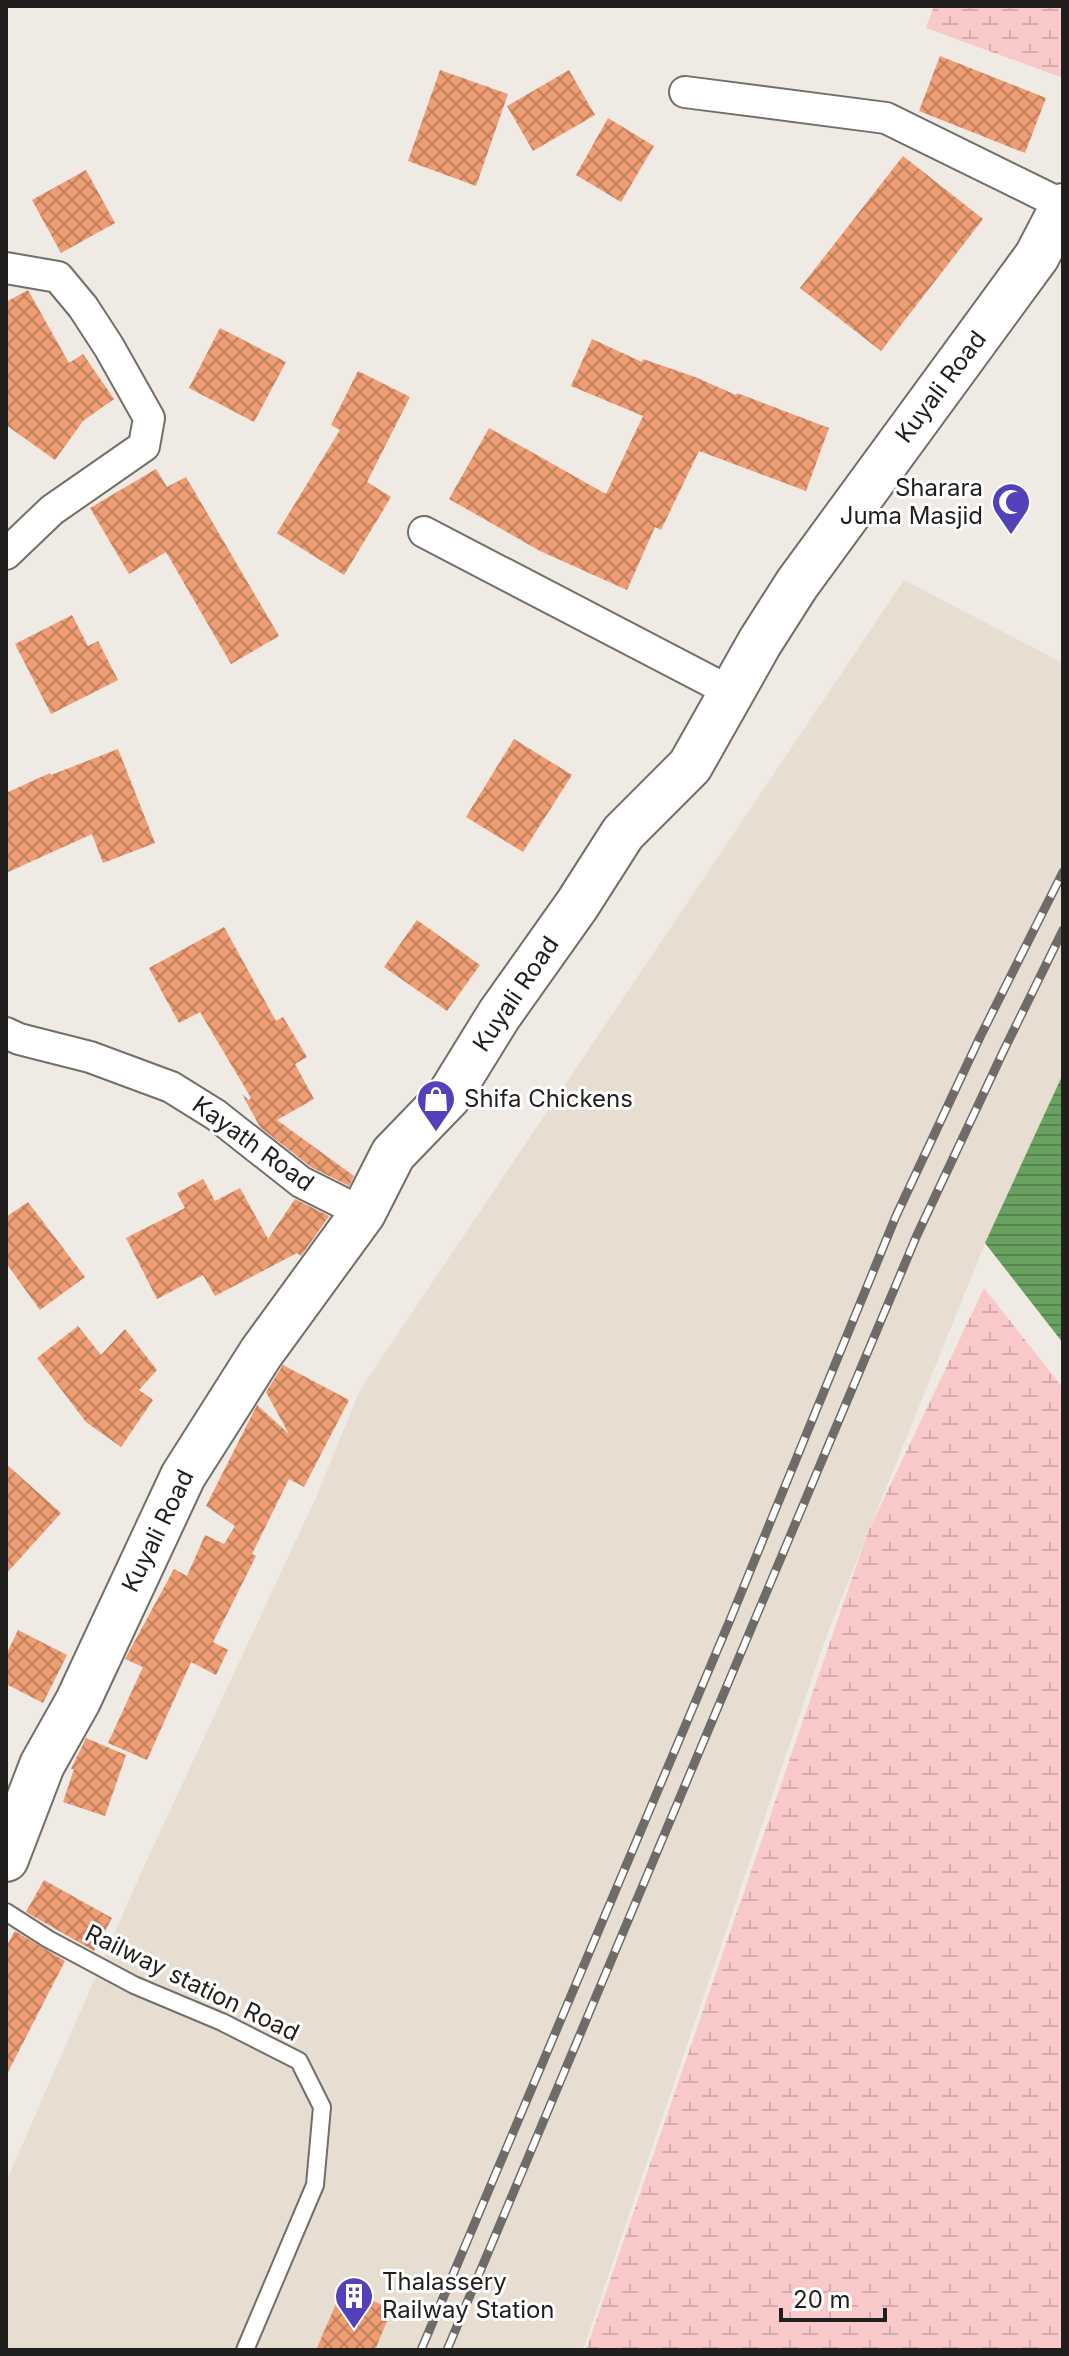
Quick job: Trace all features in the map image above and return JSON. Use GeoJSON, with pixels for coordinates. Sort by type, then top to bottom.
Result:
{"type":"FeatureCollection","features":[{"type":"Feature","properties":{"kind":"main road","name":"Kuyali Road"},"geometry":{"type":"LineString","coordinates":[[6,1859],[42,1765],[78,1701],[183,1476],[261,1353],[363,1213],[393,1154],[449,1096],[499,1015],[577,905],[623,833],[690,766],[760,642],[797,584],[1037,256],[1063,206]]}},
{"type":"Feature","properties":{"kind":"street"},"geometry":{"type":"LineString","coordinates":[[685,92],[886,118],[1063,206]]}},
{"type":"Feature","properties":{"kind":"street"},"geometry":{"type":"LineString","coordinates":[[6,268],[58,277],[83,307],[109,347],[149,418],[144,446],[52,510],[6,554]]}},
{"type":"Feature","properties":{"kind":"street"},"geometry":{"type":"LineString","coordinates":[[424,532],[733,693]]}},
{"type":"Feature","properties":{"kind":"street","name":"Kayath Road"},"geometry":{"type":"LineString","coordinates":[[6,1033],[90,1057],[171,1087],[216,1115],[301,1182],[363,1213]]}},
{"type":"Feature","properties":{"kind":"lane","name":"Railway station Road"},"geometry":{"type":"LineString","coordinates":[[6,1912],[48,1939],[134,1985],[222,2022],[299,2061],[322,2107],[315,2185],[245,2350]]}},
{"type":"Feature","properties":{"kind":"shaded area"},"geometry":{"type":"Polygon","coordinates":[[[904,580],[1063,663],[1063,1074],[985,1243],[828,1632],[583,2350],[6,2350],[6,2182],[140,1875],[317,1495],[360,1390],[904,580]]]}},
{"type":"Feature","properties":{"kind":"shaded area"},"geometry":{"type":"Polygon","coordinates":[[[1063,1074],[1063,1343],[985,1243],[1063,1074]]]}},
{"type":"Feature","properties":{"kind":"green space"},"geometry":{"type":"Polygon","coordinates":[[[934,6],[1063,6],[1063,78],[926,28],[934,6]]]}},
{"type":"Feature","properties":{"kind":"green space"},"geometry":{"type":"Polygon","coordinates":[[[984,1288],[1063,1388],[1063,2350],[586,2350],[868,1532],[984,1288]]]}},
{"type":"Feature","properties":{"kind":"building"},"geometry":{"type":"Polygon","coordinates":[[[940,56],[1046,98],[1025,153],[919,111],[940,56]]]}},
{"type":"Feature","properties":{"kind":"building"},"geometry":{"type":"Polygon","coordinates":[[[440,70],[508,94],[476,186],[408,161],[440,70]]]}},
{"type":"Feature","properties":{"kind":"building"},"geometry":{"type":"Polygon","coordinates":[[[569,70],[595,115],[533,151],[507,106],[569,70]]]}},
{"type":"Feature","properties":{"kind":"building"},"geometry":{"type":"Polygon","coordinates":[[[608,118],[654,146],[621,202],[576,175],[608,118]]]}},
{"type":"Feature","properties":{"kind":"building"},"geometry":{"type":"Polygon","coordinates":[[[903,156],[983,219],[881,351],[800,288],[903,156]]]}},
{"type":"Feature","properties":{"kind":"building"},"geometry":{"type":"Polygon","coordinates":[[[86,170],[115,223],[61,253],[32,200],[86,170]]]}},
{"type":"Feature","properties":{"kind":"building"},"geometry":{"type":"Polygon","coordinates":[[[28,290],[69,363],[83,354],[114,399],[83,421],[55,460],[6,425],[6,302],[28,290]]]}},
{"type":"Feature","properties":{"kind":"building"},"geometry":{"type":"Polygon","coordinates":[[[220,328],[286,362],[254,422],[189,388],[220,328]]]}},
{"type":"Feature","properties":{"kind":"building"},"geometry":{"type":"Polygon","coordinates":[[[592,339],[642,362],[643,359],[695,377],[829,428],[806,491],[699,451],[661,530],[655,527],[627,590],[540,551],[449,499],[489,428],[606,494],[643,416],[571,386],[592,339]]]}},
{"type":"Feature","properties":{"kind":"building"},"geometry":{"type":"Polygon","coordinates":[[[358,371],[410,397],[367,482],[391,497],[344,575],[277,533],[340,430],[331,425],[358,371]]]}},
{"type":"Feature","properties":{"kind":"building"},"geometry":{"type":"Polygon","coordinates":[[[156,469],[167,487],[186,477],[279,636],[231,664],[166,552],[129,574],[90,508],[156,469]]]}},
{"type":"Feature","properties":{"kind":"building"},"geometry":{"type":"Polygon","coordinates":[[[72,615],[88,646],[98,641],[118,680],[51,714],[15,644],[72,615]]]}},
{"type":"Feature","properties":{"kind":"building"},"geometry":{"type":"Polygon","coordinates":[[[514,739],[572,775],[523,852],[466,817],[514,739]]]}},
{"type":"Feature","properties":{"kind":"building"},"geometry":{"type":"Polygon","coordinates":[[[118,749],[155,843],[103,863],[92,834],[6,873],[6,793],[50,773],[118,749]]]}},
{"type":"Feature","properties":{"kind":"building"},"geometry":{"type":"Polygon","coordinates":[[[417,920],[480,965],[447,1011],[384,967],[417,920]]]}},
{"type":"Feature","properties":{"kind":"building"},"geometry":{"type":"Polygon","coordinates":[[[224,927],[276,1021],[283,1017],[307,1057],[295,1064],[314,1099],[277,1120],[354,1176],[349,1186],[311,1167],[260,1127],[242,1094],[249,1100],[251,1098],[200,1012],[179,1023],[149,968],[224,927]]]}},
{"type":"Feature","properties":{"kind":"building"},"geometry":{"type":"Polygon","coordinates":[[[203,1179],[215,1201],[240,1188],[268,1239],[295,1199],[329,1216],[301,1256],[297,1253],[215,1296],[203,1275],[157,1299],[126,1238],[185,1208],[177,1193],[203,1179]]]}},
{"type":"Feature","properties":{"kind":"building"},"geometry":{"type":"Polygon","coordinates":[[[28,1202],[85,1277],[40,1310],[6,1263],[6,1217],[28,1202]]]}},
{"type":"Feature","properties":{"kind":"building"},"geometry":{"type":"Polygon","coordinates":[[[78,1326],[101,1355],[125,1329],[157,1370],[139,1390],[153,1400],[121,1447],[86,1422],[37,1358],[78,1326]]]}},
{"type":"Feature","properties":{"kind":"building"},"geometry":{"type":"Polygon","coordinates":[[[283,1365],[349,1400],[304,1487],[289,1479],[252,1554],[256,1556],[213,1642],[228,1650],[216,1675],[191,1662],[147,1760],[108,1743],[143,1667],[125,1659],[174,1569],[187,1576],[205,1535],[224,1544],[235,1526],[206,1506],[257,1405],[289,1434],[266,1392],[283,1365]]]}},
{"type":"Feature","properties":{"kind":"building"},"geometry":{"type":"Polygon","coordinates":[[[6,1464],[61,1513],[6,1574],[6,1464]]]}},
{"type":"Feature","properties":{"kind":"building"},"geometry":{"type":"Polygon","coordinates":[[[18,1630],[67,1655],[43,1703],[6,1684],[6,1655],[18,1630]]]}},
{"type":"Feature","properties":{"kind":"building"},"geometry":{"type":"Polygon","coordinates":[[[86,1738],[126,1755],[105,1816],[63,1802],[74,1769],[71,1769],[86,1738]]]}},
{"type":"Feature","properties":{"kind":"building"},"geometry":{"type":"Polygon","coordinates":[[[44,1880],[112,1918],[94,1951],[26,1912],[44,1880]]]}},
{"type":"Feature","properties":{"kind":"building"},"geometry":{"type":"Polygon","coordinates":[[[15,1931],[65,1961],[6,2076],[6,1947],[15,1931]]]}},
{"type":"Feature","properties":{"kind":"building","name":"Thalassery Railway Station"},"geometry":{"type":"Polygon","coordinates":[[[343,2288],[392,2309],[375,2350],[316,2350],[343,2288]]]}},
{"type":"Feature","properties":{"kind":"railway"},"geometry":{"type":"LineString","coordinates":[[421,2350],[730,1620],[896,1216],[980,1037],[1063,872]]}},
{"type":"Feature","properties":{"kind":"railway"},"geometry":{"type":"LineString","coordinates":[[447,2350],[917,1235],[1063,930]]}},
{"type":"Feature","properties":{"kind":"place","name":"Sharara Juma Masjid"},"geometry":{"type":"Point","coordinates":[1011,536]}},
{"type":"Feature","properties":{"kind":"place","name":"Shifa Chickens"},"geometry":{"type":"Point","coordinates":[436,1133]}},
{"type":"Feature","properties":{"kind":"place","name":"Thalassery Railway Station"},"geometry":{"type":"Point","coordinates":[354,2330]}}]}
